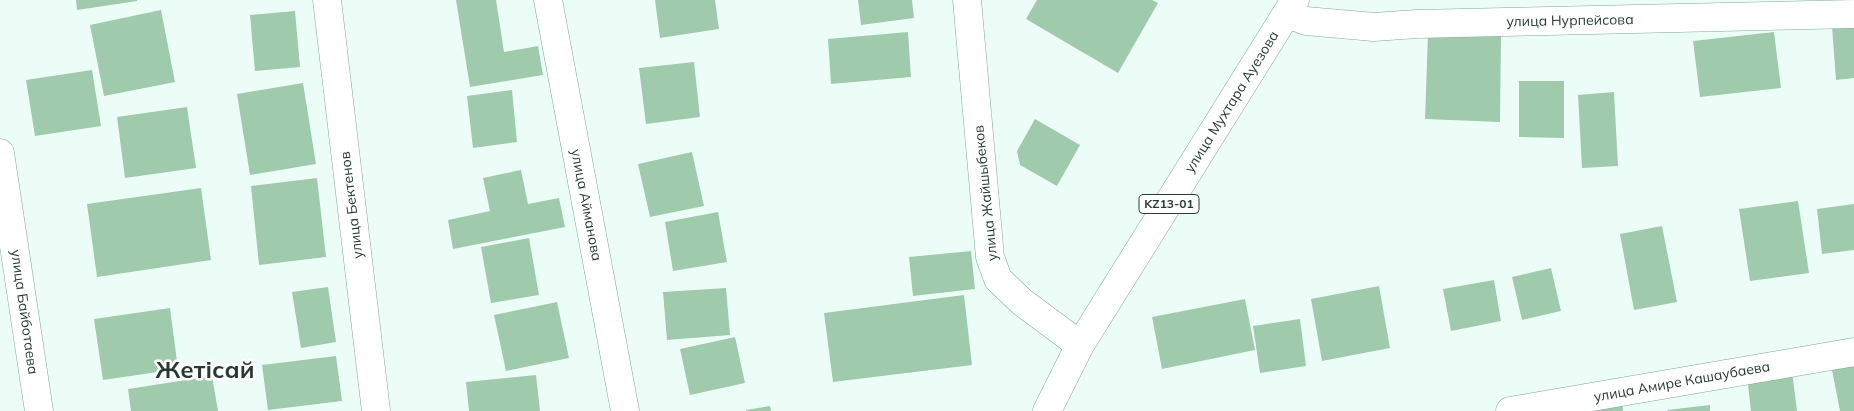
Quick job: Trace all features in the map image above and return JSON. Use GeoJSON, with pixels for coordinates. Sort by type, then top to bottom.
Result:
{"type":"FeatureCollection","features":[{"type":"Feature","properties":{"kind":"street","name":"улица Бектенов"},"geometry":{"type":"LineString","coordinates":[[327,0],[376,411]]}},
{"type":"Feature","properties":{"kind":"street","name":"улица Айманова"},"geometry":{"type":"LineString","coordinates":[[548,0],[625,411]]}},
{"type":"Feature","properties":{"kind":"street","name":"улица Жайшыбеков"},"geometry":{"type":"LineString","coordinates":[[967,0],[990,257],[998,279],[1022,302],[1080,345]]}},
{"type":"Feature","properties":{"kind":"street","name":"улица Мухтара Ауезова"},"geometry":{"type":"LineString","coordinates":[[1047,411],[1080,345],[1291,7]]}},
{"type":"Feature","properties":{"kind":"street","name":"улица Нурпейсова"},"geometry":{"type":"LineString","coordinates":[[1291,7],[1306,21],[1374,28],[1417,24],[1854,14]]}},
{"type":"Feature","properties":{"kind":"street","name":"улица Байботаева"},"geometry":{"type":"LineString","coordinates":[[2,171],[39,411]]}},
{"type":"Feature","properties":{"kind":"street","name":"улица Амире Кашаубаева"},"geometry":{"type":"LineString","coordinates":[[1510,411],[1854,352]]}},
{"type":"Feature","properties":{"kind":"building"},"geometry":{"type":"Polygon","coordinates":[[[76,0],[137,0],[137,1],[77,10],[76,0]]]}},
{"type":"Feature","properties":{"kind":"building"},"geometry":{"type":"Polygon","coordinates":[[[456,0],[496,0],[504,52],[538,46],[543,75],[470,87],[456,0]]]}},
{"type":"Feature","properties":{"kind":"building"},"geometry":{"type":"Polygon","coordinates":[[[655,0],[715,0],[719,29],[660,38],[655,0]]]}},
{"type":"Feature","properties":{"kind":"building"},"geometry":{"type":"Polygon","coordinates":[[[858,0],[912,0],[914,18],[861,25],[858,0]]]}},
{"type":"Feature","properties":{"kind":"building"},"geometry":{"type":"Polygon","coordinates":[[[1037,0],[1152,0],[1158,3],[1118,73],[1026,19],[1037,0]]]}},
{"type":"Feature","properties":{"kind":"building"},"geometry":{"type":"Polygon","coordinates":[[[161,10],[175,82],[104,96],[90,25],[161,10]]]}},
{"type":"Feature","properties":{"kind":"building"},"geometry":{"type":"Polygon","coordinates":[[[295,11],[300,67],[255,71],[250,15],[295,11]]]}},
{"type":"Feature","properties":{"kind":"building"},"geometry":{"type":"Polygon","coordinates":[[[1854,25],[1854,78],[1836,80],[1832,27],[1854,25]]]}},
{"type":"Feature","properties":{"kind":"building"},"geometry":{"type":"Polygon","coordinates":[[[908,32],[911,77],[831,84],[828,39],[908,32]]]}},
{"type":"Feature","properties":{"kind":"building"},"geometry":{"type":"Polygon","coordinates":[[[1774,32],[1781,88],[1700,97],[1693,41],[1774,32]]]}},
{"type":"Feature","properties":{"kind":"building"},"geometry":{"type":"Polygon","coordinates":[[[1428,34],[1501,35],[1500,122],[1425,119],[1428,34]]]}},
{"type":"Feature","properties":{"kind":"building"},"geometry":{"type":"Polygon","coordinates":[[[694,62],[700,117],[646,124],[639,68],[694,62]]]}},
{"type":"Feature","properties":{"kind":"building"},"geometry":{"type":"Polygon","coordinates":[[[92,70],[101,126],[35,136],[26,80],[92,70]]]}},
{"type":"Feature","properties":{"kind":"building"},"geometry":{"type":"Polygon","coordinates":[[[1519,81],[1564,81],[1564,138],[1519,137],[1519,81]]]}},
{"type":"Feature","properties":{"kind":"building"},"geometry":{"type":"Polygon","coordinates":[[[303,83],[316,164],[250,175],[237,94],[303,83]]]}},
{"type":"Feature","properties":{"kind":"building"},"geometry":{"type":"Polygon","coordinates":[[[512,90],[517,142],[473,148],[467,96],[512,90]]]}},
{"type":"Feature","properties":{"kind":"building"},"geometry":{"type":"Polygon","coordinates":[[[1614,92],[1618,166],[1582,168],[1578,95],[1614,92]]]}},
{"type":"Feature","properties":{"kind":"building"},"geometry":{"type":"Polygon","coordinates":[[[187,107],[196,168],[125,178],[117,117],[187,107]]]}},
{"type":"Feature","properties":{"kind":"building"},"geometry":{"type":"Polygon","coordinates":[[[1035,119],[1080,145],[1057,186],[1020,165],[1017,151],[1035,119]]]}},
{"type":"Feature","properties":{"kind":"building"},"geometry":{"type":"Polygon","coordinates":[[[692,152],[704,206],[650,217],[638,164],[692,152]]]}},
{"type":"Feature","properties":{"kind":"building"},"geometry":{"type":"Polygon","coordinates":[[[521,170],[528,204],[559,198],[565,227],[453,249],[448,220],[490,211],[483,178],[521,170]]]}},
{"type":"Feature","properties":{"kind":"building"},"geometry":{"type":"Polygon","coordinates":[[[317,178],[326,257],[259,265],[251,186],[317,178]]]}},
{"type":"Feature","properties":{"kind":"building"},"geometry":{"type":"Polygon","coordinates":[[[201,188],[211,260],[97,277],[87,204],[201,188]]]}},
{"type":"Feature","properties":{"kind":"building"},"geometry":{"type":"Polygon","coordinates":[[[1798,201],[1809,273],[1750,281],[1739,209],[1798,201]]]}},
{"type":"Feature","properties":{"kind":"building"},"geometry":{"type":"Polygon","coordinates":[[[1854,204],[1854,250],[1822,254],[1817,209],[1854,204]]]}},
{"type":"Feature","properties":{"kind":"building"},"geometry":{"type":"Polygon","coordinates":[[[718,212],[727,262],[673,271],[665,222],[718,212]]]}},
{"type":"Feature","properties":{"kind":"building"},"geometry":{"type":"Polygon","coordinates":[[[1662,226],[1677,302],[1634,310],[1620,234],[1662,226]]]}},
{"type":"Feature","properties":{"kind":"building"},"geometry":{"type":"Polygon","coordinates":[[[529,238],[539,295],[491,303],[481,247],[529,238]]]}},
{"type":"Feature","properties":{"kind":"building"},"geometry":{"type":"Polygon","coordinates":[[[971,251],[975,289],[913,296],[909,257],[971,251]]]}},
{"type":"Feature","properties":{"kind":"building"},"geometry":{"type":"Polygon","coordinates":[[[1551,268],[1561,311],[1522,320],[1512,277],[1551,268]]]}},
{"type":"Feature","properties":{"kind":"building"},"geometry":{"type":"Polygon","coordinates":[[[1494,280],[1501,321],[1451,331],[1443,289],[1494,280]]]}},
{"type":"Feature","properties":{"kind":"building"},"geometry":{"type":"Polygon","coordinates":[[[1379,286],[1390,348],[1322,361],[1311,299],[1379,286]]]}},
{"type":"Feature","properties":{"kind":"building"},"geometry":{"type":"Polygon","coordinates":[[[328,287],[336,342],[301,348],[292,292],[328,287]]]}},
{"type":"Feature","properties":{"kind":"building"},"geometry":{"type":"Polygon","coordinates":[[[726,288],[730,335],[667,340],[663,292],[726,288]]]}},
{"type":"Feature","properties":{"kind":"building"},"geometry":{"type":"Polygon","coordinates":[[[964,295],[972,365],[833,382],[824,313],[964,295]]]}},
{"type":"Feature","properties":{"kind":"building"},"geometry":{"type":"Polygon","coordinates":[[[1245,299],[1255,350],[1162,369],[1152,317],[1245,299]]]}},
{"type":"Feature","properties":{"kind":"building"},"geometry":{"type":"Polygon","coordinates":[[[557,302],[569,358],[506,371],[494,315],[557,302]]]}},
{"type":"Feature","properties":{"kind":"building"},"geometry":{"type":"Polygon","coordinates":[[[170,308],[178,369],[103,380],[94,319],[170,308]]]}},
{"type":"Feature","properties":{"kind":"building"},"geometry":{"type":"Polygon","coordinates":[[[1300,319],[1306,366],[1260,373],[1253,326],[1300,319]]]}},
{"type":"Feature","properties":{"kind":"building"},"geometry":{"type":"Polygon","coordinates":[[[735,337],[745,383],[690,395],[680,349],[735,337]]]}},
{"type":"Feature","properties":{"kind":"building"},"geometry":{"type":"Polygon","coordinates":[[[336,356],[342,401],[268,410],[262,365],[336,356]]]}},
{"type":"Feature","properties":{"kind":"building"},"geometry":{"type":"Polygon","coordinates":[[[1854,365],[1854,411],[1840,411],[1832,370],[1854,365]]]}},
{"type":"Feature","properties":{"kind":"building"},"geometry":{"type":"Polygon","coordinates":[[[1792,371],[1797,411],[1751,411],[1747,376],[1792,371]]]}},
{"type":"Feature","properties":{"kind":"building"},"geometry":{"type":"Polygon","coordinates":[[[536,375],[540,411],[469,411],[466,382],[536,375]]]}},
{"type":"Feature","properties":{"kind":"building"},"geometry":{"type":"Polygon","coordinates":[[[212,376],[218,411],[131,411],[128,389],[212,376]]]}},
{"type":"Feature","properties":{"kind":"building"},"geometry":{"type":"Polygon","coordinates":[[[1622,398],[1623,411],[1581,411],[1622,398]]]}},
{"type":"Feature","properties":{"kind":"building"},"geometry":{"type":"Polygon","coordinates":[[[1710,405],[1710,411],[1667,410],[1710,405]]]}},
{"type":"Feature","properties":{"kind":"building"},"geometry":{"type":"Polygon","coordinates":[[[770,406],[771,411],[746,411],[746,410],[770,406]]]}},
{"type":"Feature","properties":{"kind":"district","name":"Жетісай"},"geometry":{"type":"Point","coordinates":[205,371]}}]}
